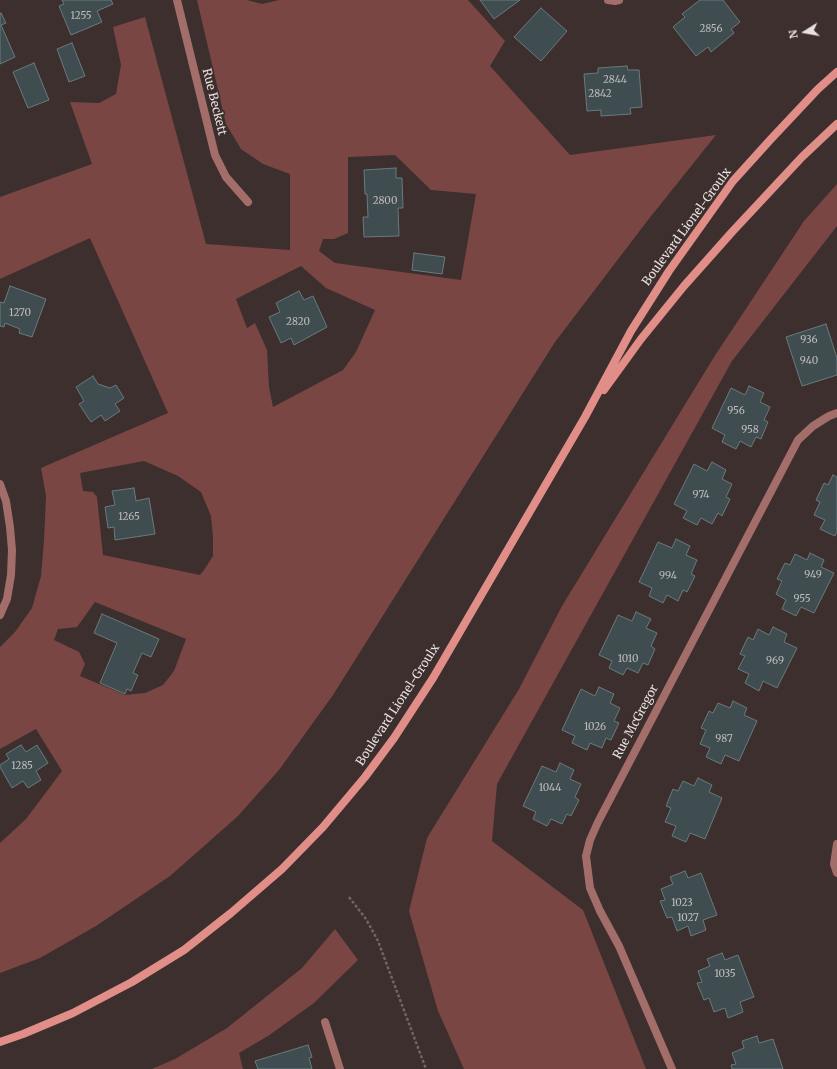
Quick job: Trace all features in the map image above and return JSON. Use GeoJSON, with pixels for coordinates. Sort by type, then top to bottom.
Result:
{"type":"FeatureCollection","features":[{"type":"Feature","properties":{"kind":"main road","name":"Boulevard Lionel-Groulx"},"geometry":{"type":"LineString","coordinates":[[0,1042],[23,1034],[79,1009],[132,982],[184,950],[231,913],[282,869],[323,827],[365,777],[394,738],[433,678],[585,417],[631,331],[669,271],[733,181],[818,89],[837,72]]}},
{"type":"Feature","properties":{"kind":"main road","name":"Boulevard Lionel-Groulx"},"geometry":{"type":"LineString","coordinates":[[585,417],[641,339],[684,286],[802,157],[837,124]]}},
{"type":"Feature","properties":{"kind":"street","name":"Rue Beckett"},"geometry":{"type":"LineString","coordinates":[[178,0],[215,155],[226,177],[248,202]]}},
{"type":"Feature","properties":{"kind":"street"},"geometry":{"type":"LineString","coordinates":[[608,0],[619,0]]}},
{"type":"Feature","properties":{"kind":"street","name":"Rue McGregor"},"geometry":{"type":"LineString","coordinates":[[672,1069],[619,946],[600,911],[590,888],[586,856],[590,840],[598,822],[798,440],[813,426],[837,413]]}},
{"type":"Feature","properties":{"kind":"street"},"geometry":{"type":"LineString","coordinates":[[0,484],[7,507],[10,527],[12,575],[7,599],[0,615]]}},
{"type":"Feature","properties":{"kind":"street"},"geometry":{"type":"LineString","coordinates":[[837,844],[834,864],[837,873]]}},
{"type":"Feature","properties":{"kind":"street"},"geometry":{"type":"LineString","coordinates":[[325,1022],[340,1069]]}},
{"type":"Feature","properties":{"kind":"path"},"geometry":{"type":"LineString","coordinates":[[349,897],[366,919],[378,941],[426,1069]]}},
{"type":"Feature","properties":{"kind":"shaded area"},"geometry":{"type":"Polygon","coordinates":[[[197,0],[247,0],[262,4],[279,0],[468,0],[505,41],[490,66],[570,155],[716,135],[648,220],[555,342],[333,695],[279,770],[237,817],[170,876],[96,926],[40,958],[0,973],[0,843],[26,819],[62,771],[36,729],[0,749],[0,647],[15,632],[32,608],[41,576],[46,496],[41,468],[168,413],[90,238],[0,279],[0,197],[92,164],[70,102],[99,103],[116,94],[121,65],[113,27],[145,17],[206,244],[290,250],[290,174],[263,164],[241,149],[226,124],[197,0]],[[395,155],[348,157],[348,233],[334,239],[323,239],[319,251],[335,263],[461,280],[476,194],[431,190],[395,155]],[[301,266],[236,299],[247,328],[255,323],[267,350],[269,387],[273,407],[343,370],[356,352],[375,310],[326,288],[301,266]],[[144,461],[80,473],[83,491],[93,492],[97,497],[103,555],[200,575],[213,556],[211,516],[201,492],[178,476],[144,461]],[[95,602],[77,627],[58,629],[54,640],[79,652],[85,664],[80,676],[125,695],[145,693],[163,685],[174,671],[186,639],[95,602]]]}},
{"type":"Feature","properties":{"kind":"shaded area"},"geometry":{"type":"Polygon","coordinates":[[[837,184],[837,226],[732,361],[497,784],[492,841],[583,910],[646,1069],[464,1069],[438,1011],[409,911],[427,838],[519,689],[562,606],[714,357],[804,221],[837,184]]]}},
{"type":"Feature","properties":{"kind":"shaded area"},"geometry":{"type":"Polygon","coordinates":[[[335,929],[358,960],[314,1003],[268,1036],[239,1053],[243,1069],[152,1069],[175,1059],[227,1028],[302,968],[335,929]]]}},
{"type":"Feature","properties":{"kind":"building"},"geometry":{"type":"Polygon","coordinates":[[[62,0],[111,0],[113,4],[97,11],[102,22],[71,35],[59,6],[64,4],[62,0]]]}},
{"type":"Feature","properties":{"kind":"building"},"geometry":{"type":"Polygon","coordinates":[[[480,0],[520,0],[494,19],[480,0]]]}},
{"type":"Feature","properties":{"kind":"building"},"geometry":{"type":"Polygon","coordinates":[[[700,0],[723,0],[740,22],[731,29],[734,33],[711,52],[708,47],[696,56],[673,27],[685,17],[682,14],[700,0]]]}},
{"type":"Feature","properties":{"kind":"building"},"geometry":{"type":"Polygon","coordinates":[[[541,8],[567,31],[541,61],[514,37],[541,8]]]}},
{"type":"Feature","properties":{"kind":"building"},"geometry":{"type":"Polygon","coordinates":[[[1,13],[6,23],[1,25],[15,57],[0,64],[0,14],[1,13]]]}},
{"type":"Feature","properties":{"kind":"building"},"geometry":{"type":"Polygon","coordinates":[[[72,43],[85,76],[69,82],[57,49],[72,43]]]}},
{"type":"Feature","properties":{"kind":"building"},"geometry":{"type":"Polygon","coordinates":[[[34,63],[49,100],[28,108],[13,72],[34,63]]]}},
{"type":"Feature","properties":{"kind":"building"},"geometry":{"type":"Polygon","coordinates":[[[627,66],[628,70],[639,70],[642,107],[630,108],[631,114],[601,116],[601,110],[587,111],[584,74],[598,73],[598,68],[627,66]]]}},
{"type":"Feature","properties":{"kind":"building"},"geometry":{"type":"Polygon","coordinates":[[[396,168],[396,178],[402,178],[403,208],[398,208],[399,236],[364,237],[363,217],[368,217],[364,170],[396,168]]]}},
{"type":"Feature","properties":{"kind":"building"},"geometry":{"type":"Polygon","coordinates":[[[414,253],[445,257],[442,274],[412,270],[414,253]]]}},
{"type":"Feature","properties":{"kind":"building"},"geometry":{"type":"Polygon","coordinates":[[[10,286],[46,299],[32,337],[19,333],[20,329],[5,323],[4,327],[0,326],[0,302],[4,303],[10,286]]]}},
{"type":"Feature","properties":{"kind":"building"},"geometry":{"type":"Polygon","coordinates":[[[299,291],[304,300],[313,296],[327,327],[294,345],[291,338],[281,343],[269,317],[280,312],[276,303],[299,291]]]}},
{"type":"Feature","properties":{"kind":"building"},"geometry":{"type":"Polygon","coordinates":[[[826,324],[837,358],[837,375],[802,386],[786,337],[826,324]]]}},
{"type":"Feature","properties":{"kind":"building"},"geometry":{"type":"Polygon","coordinates":[[[93,376],[98,384],[110,388],[116,385],[124,398],[115,404],[120,411],[105,421],[101,415],[91,422],[79,404],[84,401],[76,387],[93,376]]]}},
{"type":"Feature","properties":{"kind":"building"},"geometry":{"type":"Polygon","coordinates":[[[749,386],[764,393],[760,402],[770,407],[764,420],[768,422],[761,439],[756,437],[751,447],[740,441],[736,449],[722,442],[725,435],[712,428],[731,388],[745,395],[749,386]]]}},
{"type":"Feature","properties":{"kind":"building"},"geometry":{"type":"Polygon","coordinates":[[[712,462],[726,470],[722,479],[732,484],[726,497],[730,499],[722,516],[718,513],[712,524],[701,518],[697,525],[683,518],[687,511],[674,504],[694,464],[707,471],[712,462]]]}},
{"type":"Feature","properties":{"kind":"building"},"geometry":{"type":"Polygon","coordinates":[[[833,475],[837,477],[837,532],[835,536],[820,529],[825,520],[814,515],[820,502],[816,500],[824,483],[828,485],[833,475]]]}},
{"type":"Feature","properties":{"kind":"building"},"geometry":{"type":"Polygon","coordinates":[[[134,488],[136,501],[149,498],[155,534],[115,540],[114,527],[108,528],[105,507],[115,505],[112,491],[134,488]]]}},
{"type":"Feature","properties":{"kind":"building"},"geometry":{"type":"Polygon","coordinates":[[[676,539],[690,546],[686,555],[697,560],[691,574],[695,576],[687,592],[683,590],[678,601],[667,595],[663,603],[649,596],[652,588],[639,582],[658,542],[672,548],[676,539]]]}},
{"type":"Feature","properties":{"kind":"building"},"geometry":{"type":"Polygon","coordinates":[[[810,553],[824,560],[821,567],[834,573],[814,613],[801,607],[796,616],[782,609],[786,600],[776,594],[782,581],[777,579],[785,563],[790,565],[795,554],[807,560],[810,553]]]}},
{"type":"Feature","properties":{"kind":"building"},"geometry":{"type":"Polygon","coordinates":[[[636,612],[651,619],[646,628],[657,633],[651,646],[655,649],[648,665],[643,663],[638,673],[627,668],[623,675],[609,668],[612,661],[599,655],[618,615],[632,621],[636,612]]]}},
{"type":"Feature","properties":{"kind":"building"},"geometry":{"type":"Polygon","coordinates":[[[102,614],[159,639],[151,657],[142,653],[133,673],[138,675],[131,691],[127,689],[125,694],[100,683],[117,643],[94,633],[102,614]]]}},
{"type":"Feature","properties":{"kind":"building"},"geometry":{"type":"Polygon","coordinates":[[[773,627],[787,634],[784,642],[797,648],[777,688],[763,681],[759,691],[745,683],[749,674],[738,669],[745,656],[740,654],[748,637],[753,640],[758,629],[769,635],[773,627]]]}},
{"type":"Feature","properties":{"kind":"building"},"geometry":{"type":"Polygon","coordinates":[[[599,687],[614,694],[610,703],[620,708],[614,721],[619,723],[611,740],[606,738],[602,748],[590,743],[587,750],[572,743],[575,736],[562,730],[581,689],[595,696],[599,687]]]}},
{"type":"Feature","properties":{"kind":"building"},"geometry":{"type":"Polygon","coordinates":[[[733,701],[747,708],[744,715],[757,721],[739,761],[725,755],[721,764],[706,757],[710,748],[700,744],[706,730],[701,728],[709,711],[713,713],[718,703],[730,708],[733,701]]]}},
{"type":"Feature","properties":{"kind":"building"},"geometry":{"type":"Polygon","coordinates":[[[21,745],[26,752],[37,745],[48,763],[36,771],[41,780],[28,788],[23,781],[12,788],[0,765],[9,759],[6,754],[21,745]]]}},
{"type":"Feature","properties":{"kind":"building"},"geometry":{"type":"Polygon","coordinates":[[[560,763],[574,770],[570,779],[581,784],[575,797],[579,800],[571,816],[567,814],[562,824],[551,819],[547,826],[533,819],[536,812],[523,806],[542,766],[556,772],[560,763]]]}},
{"type":"Feature","properties":{"kind":"building"},"geometry":{"type":"Polygon","coordinates":[[[698,778],[712,785],[709,792],[722,798],[705,839],[690,833],[686,842],[672,836],[676,826],[665,822],[671,808],[666,806],[673,789],[678,791],[683,781],[694,786],[698,778]]]}},
{"type":"Feature","properties":{"kind":"building"},"geometry":{"type":"Polygon","coordinates":[[[685,871],[688,878],[701,873],[717,915],[703,920],[706,930],[691,936],[688,926],[677,931],[672,917],[667,918],[660,901],[665,900],[661,889],[673,884],[670,877],[685,871]]]}},
{"type":"Feature","properties":{"kind":"building"},"geometry":{"type":"Polygon","coordinates":[[[722,953],[725,960],[738,955],[754,997],[740,1002],[743,1012],[728,1018],[725,1008],[714,1012],[709,998],[704,1000],[697,983],[702,982],[698,971],[710,966],[707,959],[722,953]]]}},
{"type":"Feature","properties":{"kind":"building"},"geometry":{"type":"Polygon","coordinates":[[[757,1036],[759,1043],[773,1039],[783,1069],[732,1069],[731,1065],[736,1064],[732,1053],[744,1048],[742,1041],[757,1036]]]}},
{"type":"Feature","properties":{"kind":"building"},"geometry":{"type":"Polygon","coordinates":[[[308,1045],[312,1057],[309,1058],[312,1069],[258,1069],[255,1061],[308,1045]]]}}]}
